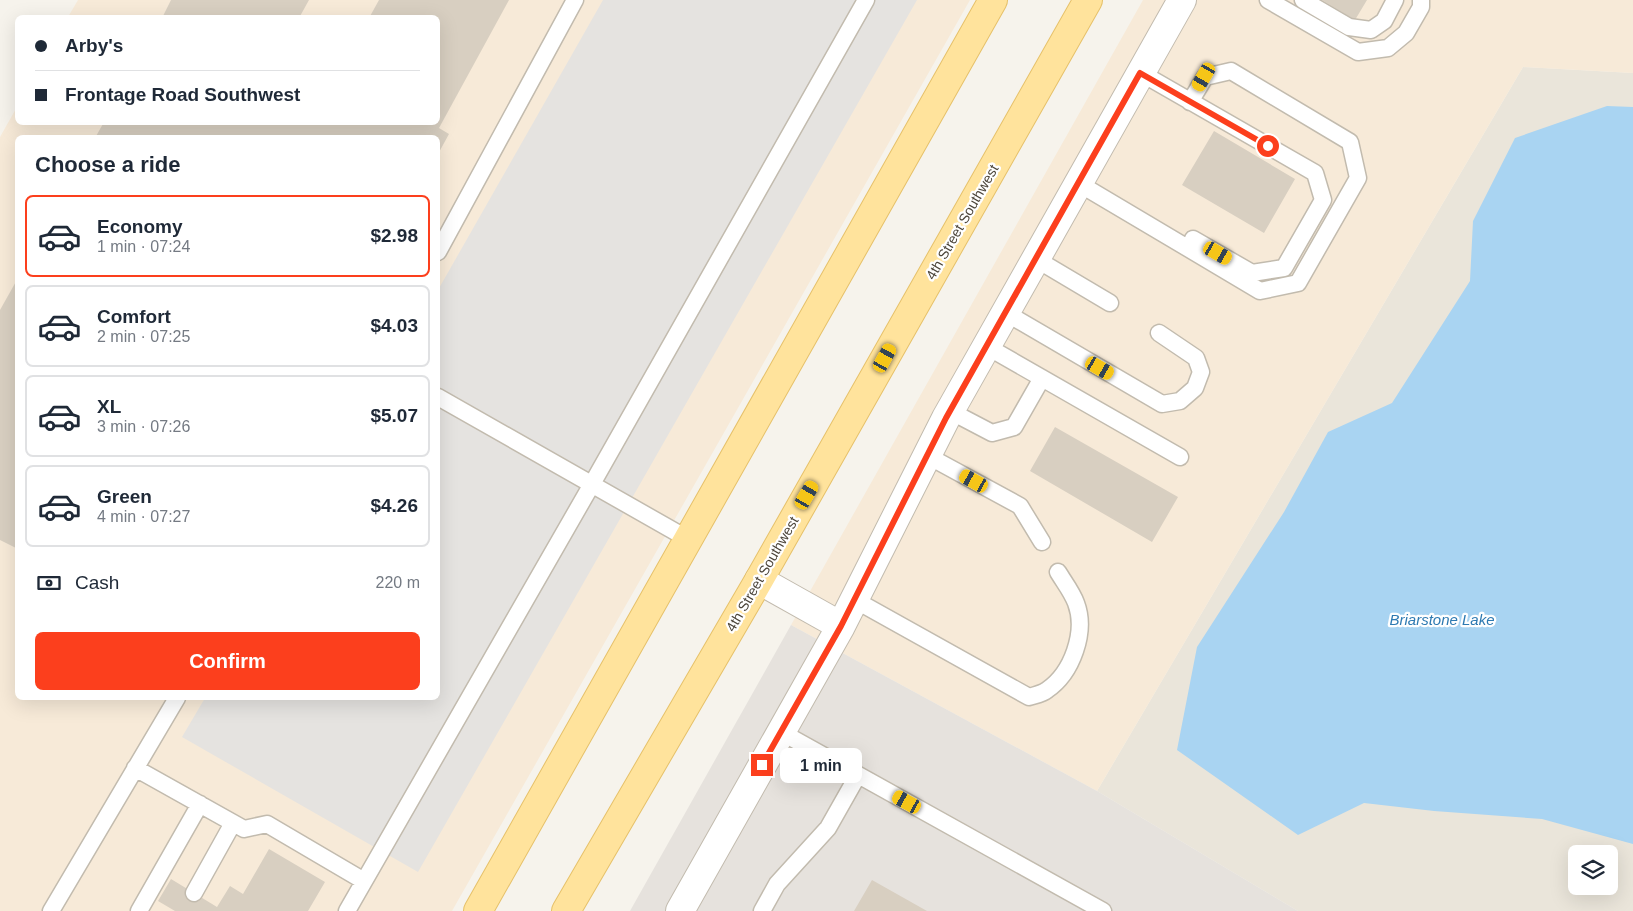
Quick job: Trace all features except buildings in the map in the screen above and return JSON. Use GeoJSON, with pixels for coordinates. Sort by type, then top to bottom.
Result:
{"type":"FeatureCollection","features":[{"type":"Feature","properties":{"kind":"main road"},"geometry":{"type":"LineString","coordinates":[[478,911],[993,0]]}},
{"type":"Feature","properties":{"kind":"main road","name":"4th Street Southwest"},"geometry":{"type":"LineString","coordinates":[[566,911],[759,580],[1088,0]]}},
{"type":"Feature","properties":{"kind":"street"},"geometry":{"type":"LineString","coordinates":[[680,911],[841,626],[950,410],[1182,0]]}},
{"type":"Feature","properties":{"kind":"street"},"geometry":{"type":"LineString","coordinates":[[759,580],[841,626]]}},
{"type":"Feature","properties":{"kind":"lane"},"geometry":{"type":"LineString","coordinates":[[440,248],[575,0]]}},
{"type":"Feature","properties":{"kind":"lane"},"geometry":{"type":"LineString","coordinates":[[346,911],[592,484],[866,0]]}},
{"type":"Feature","properties":{"kind":"lane"},"geometry":{"type":"LineString","coordinates":[[1304,0],[1349,27],[1371,30],[1384,22],[1395,0]]}},
{"type":"Feature","properties":{"kind":"lane"},"geometry":{"type":"LineString","coordinates":[[1273,1],[1358,52],[1388,48],[1406,33],[1421,7],[1422,0]]}},
{"type":"Feature","properties":{"kind":"lane"},"geometry":{"type":"LineString","coordinates":[[1078,184],[1260,291],[1298,283],[1358,178],[1350,142],[1231,71],[1204,77],[1190,102]]}},
{"type":"Feature","properties":{"kind":"lane"},"geometry":{"type":"LineString","coordinates":[[1140,73],[1315,173],[1323,200],[1284,268],[1252,272],[1168,225],[1158,226],[1156,230]]}},
{"type":"Feature","properties":{"kind":"lane"},"geometry":{"type":"LineString","coordinates":[[1036,259],[1110,303]]}},
{"type":"Feature","properties":{"kind":"lane"},"geometry":{"type":"LineString","coordinates":[[1006,313],[1162,404],[1180,402],[1195,388],[1201,372],[1196,358],[1159,333]]}},
{"type":"Feature","properties":{"kind":"lane"},"geometry":{"type":"LineString","coordinates":[[986,346],[1180,457]]}},
{"type":"Feature","properties":{"kind":"lane"},"geometry":{"type":"LineString","coordinates":[[950,410],[992,433],[1014,427],[1042,378]]}},
{"type":"Feature","properties":{"kind":"lane"},"geometry":{"type":"LineString","coordinates":[[440,398],[688,539]]}},
{"type":"Feature","properties":{"kind":"lane"},"geometry":{"type":"LineString","coordinates":[[928,456],[1020,506],[1042,542]]}},
{"type":"Feature","properties":{"kind":"lane"},"geometry":{"type":"LineString","coordinates":[[855,600],[1029,697],[1045,691],[1059,680],[1073,658],[1080,634],[1077,604],[1058,572]]}},
{"type":"Feature","properties":{"kind":"lane"},"geometry":{"type":"LineString","coordinates":[[51,911],[175,700]]}},
{"type":"Feature","properties":{"kind":"lane"},"geometry":{"type":"LineString","coordinates":[[781,732],[1103,911]]}},
{"type":"Feature","properties":{"kind":"lane"},"geometry":{"type":"LineString","coordinates":[[135,768],[244,830],[267,824],[364,881]]}},
{"type":"Feature","properties":{"kind":"lane"},"geometry":{"type":"LineString","coordinates":[[762,911],[777,884],[828,828],[858,775]]}},
{"type":"Feature","properties":{"kind":"lane"},"geometry":{"type":"LineString","coordinates":[[138,911],[200,804]]}},
{"type":"Feature","properties":{"kind":"lane"},"geometry":{"type":"LineString","coordinates":[[194,893],[234,823]]}},
{"type":"Feature","properties":{"kind":"shaded area"},"geometry":{"type":"Polygon","coordinates":[[[78,0],[970,0],[452,911],[0,911],[0,137],[15,111],[15,125],[440,125],[440,15],[69,15],[78,0]]]}},
{"type":"Feature","properties":{"kind":"shaded area"},"geometry":{"type":"Polygon","coordinates":[[[603,0],[917,0],[418,872],[182,737],[204,700],[440,700],[440,286],[603,0]]]}},
{"type":"Feature","properties":{"kind":"shaded area"},"geometry":{"type":"Polygon","coordinates":[[[1143,0],[1633,0],[1633,73],[1523,67],[1097,791],[791,625],[1143,0]]]}},
{"type":"Feature","properties":{"kind":"shaded area","name":"Briarstone Lake"},"geometry":{"type":"Polygon","coordinates":[[[1523,67],[1633,73],[1633,911],[1298,911],[1097,791],[1523,67]]]}},
{"type":"Feature","properties":{"kind":"shaded area"},"geometry":{"type":"Polygon","coordinates":[[[791,625],[1097,791],[1298,911],[630,911],[791,625]]]}},
{"type":"Feature","properties":{"kind":"water","name":"Briarstone Lake"},"geometry":{"type":"Polygon","coordinates":[[[1607,106],[1633,107],[1633,844],[1542,819],[1434,811],[1364,803],[1298,835],[1177,750],[1197,647],[1284,512],[1328,432],[1392,403],[1470,281],[1473,221],[1515,138],[1607,106]]]}},
{"type":"Feature","properties":{"kind":"route"},"geometry":{"type":"LineString","coordinates":[[762,765],[841,626],[946,418],[1140,73],[1268,146]]}}]}
